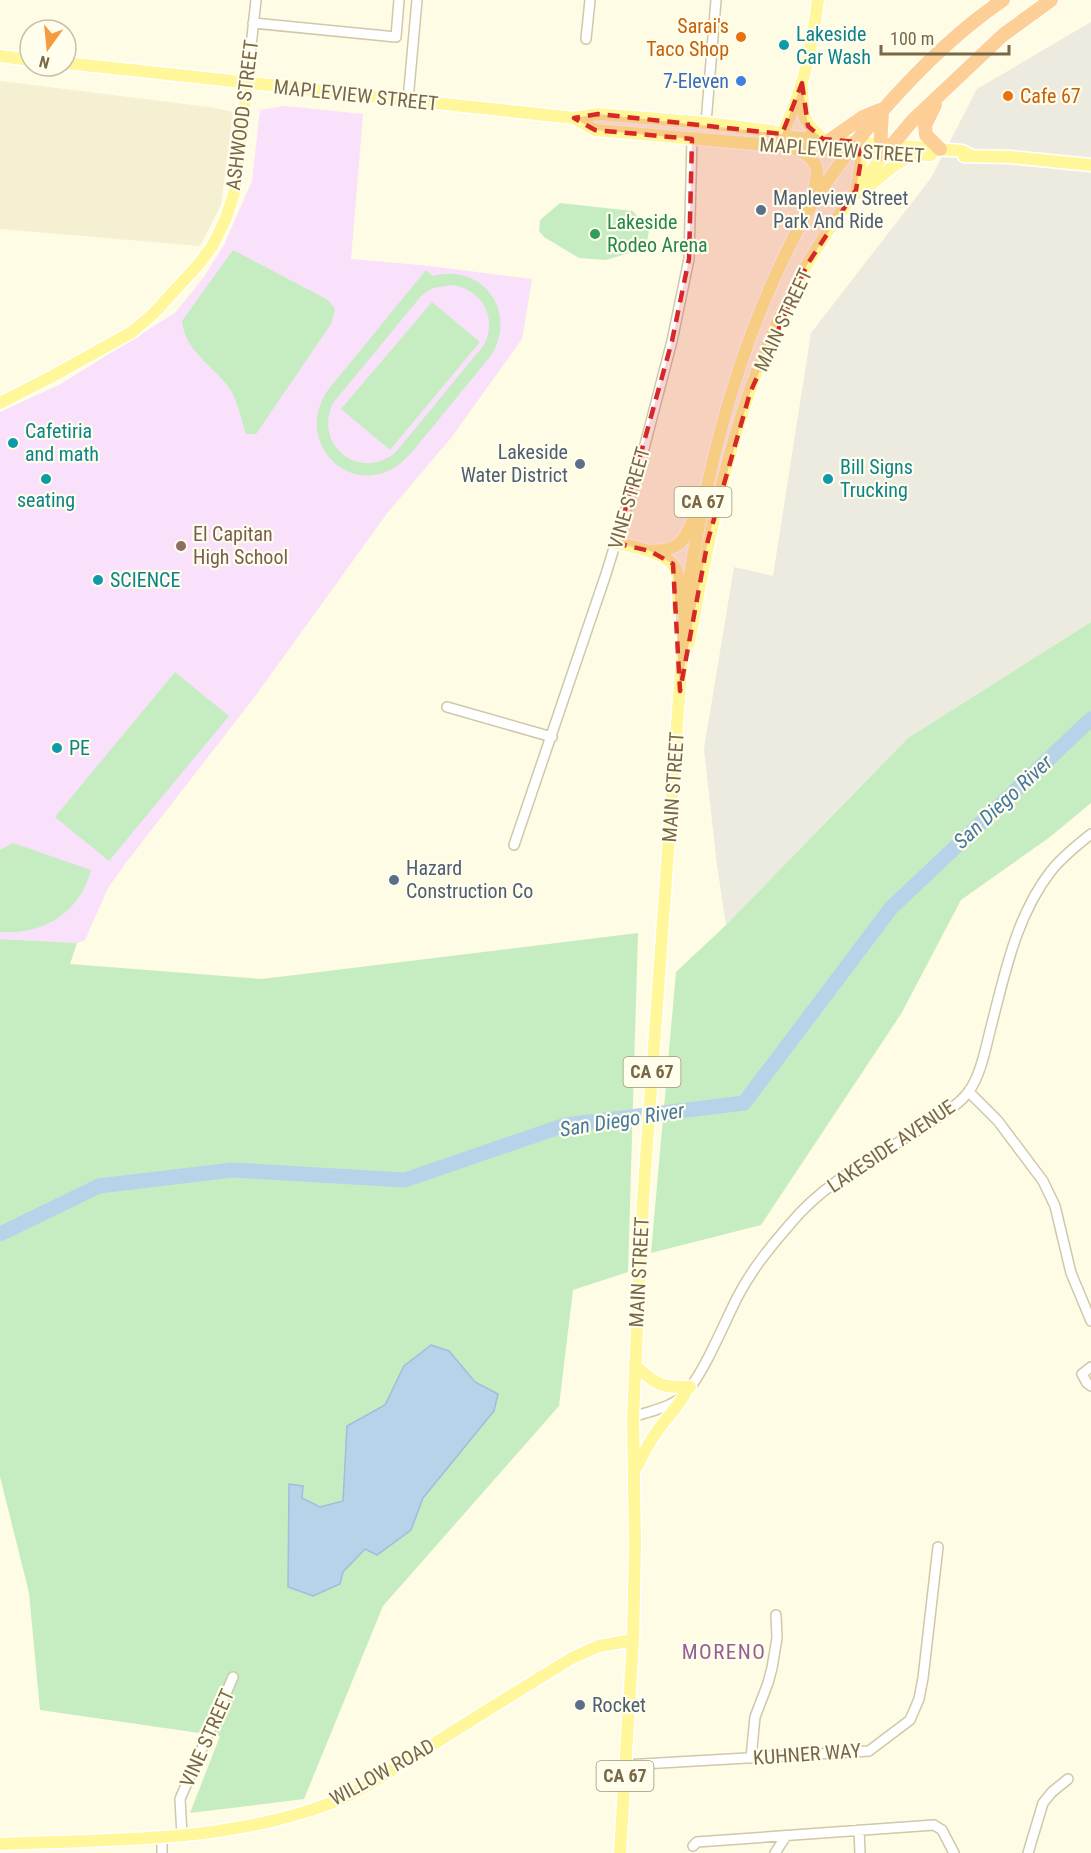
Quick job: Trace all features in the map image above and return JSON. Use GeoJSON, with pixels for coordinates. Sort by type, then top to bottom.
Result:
{"type":"FeatureCollection","features":[{"type":"Feature","properties":{"kind":"highway","name":"CA 67"},"geometry":{"type":"LineString","coordinates":[[855,149],[882,110],[922,67],[981,15],[1004,0]]}},
{"type":"Feature","properties":{"kind":"highway","name":"CA 67"},"geometry":{"type":"LineString","coordinates":[[885,148],[1003,35],[1051,0]]}},
{"type":"Feature","properties":{"kind":"highway"},"geometry":{"type":"LineString","coordinates":[[940,149],[926,135],[925,125],[942,92]]}},
{"type":"Feature","properties":{"kind":"highway"},"geometry":{"type":"LineString","coordinates":[[826,140],[863,117],[882,110],[885,148]]}},
{"type":"Feature","properties":{"kind":"main road"},"geometry":{"type":"LineString","coordinates":[[776,146],[802,83],[818,0]]}},
{"type":"Feature","properties":{"kind":"main road"},"geometry":{"type":"LineString","coordinates":[[0,57],[18,59]]}},
{"type":"Feature","properties":{"kind":"main road","name":"MAPLEVIEW STREET"},"geometry":{"type":"LineString","coordinates":[[78,64],[574,118],[598,114],[706,123],[771,131],[790,137],[826,140],[855,149]]}},
{"type":"Feature","properties":{"kind":"main road","name":"ASHWOOD STREET"},"geometry":{"type":"LineString","coordinates":[[0,403],[132,332],[153,314],[199,264],[213,245],[226,218],[235,190],[247,83]]}},
{"type":"Feature","properties":{"kind":"main road"},"geometry":{"type":"LineString","coordinates":[[802,83],[804,118],[808,126],[826,140]]}},
{"type":"Feature","properties":{"kind":"main road","name":"MAPLEVIEW STREET"},"geometry":{"type":"LineString","coordinates":[[574,118],[595,130],[790,147],[962,150],[970,155]]}},
{"type":"Feature","properties":{"kind":"main road"},"geometry":{"type":"LineString","coordinates":[[790,147],[810,156],[815,162],[817,175],[808,212]]}},
{"type":"Feature","properties":{"kind":"main road","name":"MAPLEVIEW STREET"},"geometry":{"type":"LineString","coordinates":[[885,148],[916,155],[970,155],[1091,165]]}},
{"type":"Feature","properties":{"kind":"main road","name":"MAIN STREET"},"geometry":{"type":"LineString","coordinates":[[680,691],[708,540],[733,442],[763,357],[807,265],[839,213],[885,148]]}},
{"type":"Feature","properties":{"kind":"main road"},"geometry":{"type":"LineString","coordinates":[[854,193],[861,163],[855,149]]}},
{"type":"Feature","properties":{"kind":"main road","name":"MAIN STREET"},"geometry":{"type":"LineString","coordinates":[[620,1853],[633,1640],[633,1417],[639,1278],[686,599],[705,491],[718,438],[756,319],[780,265],[808,212],[855,149]]}},
{"type":"Feature","properties":{"kind":"main road"},"geometry":{"type":"LineString","coordinates":[[854,193],[867,189],[894,165],[916,155]]}},
{"type":"Feature","properties":{"kind":"main road"},"geometry":{"type":"LineString","coordinates":[[650,551],[665,551],[682,543],[705,491]]}},
{"type":"Feature","properties":{"kind":"main road"},"geometry":{"type":"LineString","coordinates":[[616,543],[650,551],[673,564],[678,587],[680,691]]}},
{"type":"Feature","properties":{"kind":"main road"},"geometry":{"type":"LineString","coordinates":[[634,1472],[659,1428],[688,1391],[670,1388],[651,1381],[635,1365]]}},
{"type":"Feature","properties":{"kind":"main road","name":"WILLOW ROAD"},"geometry":{"type":"LineString","coordinates":[[0,1844],[162,1837],[234,1830],[277,1820],[333,1802],[380,1778],[572,1658],[599,1646],[633,1640]]}},
{"type":"Feature","properties":{"kind":"street","name":"ASHWOOD STREET"},"geometry":{"type":"LineString","coordinates":[[247,83],[256,0]]}},
{"type":"Feature","properties":{"kind":"street"},"geometry":{"type":"LineString","coordinates":[[253,22],[396,37],[399,0]]}},
{"type":"Feature","properties":{"kind":"street"},"geometry":{"type":"LineString","coordinates":[[408,100],[417,0]]}},
{"type":"Feature","properties":{"kind":"street"},"geometry":{"type":"LineString","coordinates":[[586,39],[590,0]]}},
{"type":"Feature","properties":{"kind":"street"},"geometry":{"type":"LineString","coordinates":[[706,123],[716,0]]}},
{"type":"Feature","properties":{"kind":"street","name":"VINE STREET"},"geometry":{"type":"LineString","coordinates":[[514,845],[585,641],[616,543],[641,460],[672,341],[689,259],[693,139]]}},
{"type":"Feature","properties":{"kind":"street"},"geometry":{"type":"LineString","coordinates":[[447,707],[552,737]]}},
{"type":"Feature","properties":{"kind":"street","name":"LAKESIDE AVENUE"},"geometry":{"type":"LineString","coordinates":[[633,1417],[663,1408],[688,1391],[739,1293],[765,1252],[813,1200],[836,1182],[946,1113],[969,1092],[980,1065],[1012,947],[1024,917],[1040,887],[1053,870],[1091,834]]}},
{"type":"Feature","properties":{"kind":"street"},"geometry":{"type":"LineString","coordinates":[[969,1092],[998,1121],[1043,1181],[1055,1206],[1071,1273],[1091,1321]]}},
{"type":"Feature","properties":{"kind":"street"},"geometry":{"type":"LineString","coordinates":[[1091,1367],[1082,1374],[1091,1386]]}},
{"type":"Feature","properties":{"kind":"street","name":"KUHNER WAY"},"geometry":{"type":"LineString","coordinates":[[625,1765],[869,1751],[910,1720],[919,1699],[938,1547]]}},
{"type":"Feature","properties":{"kind":"street"},"geometry":{"type":"LineString","coordinates":[[751,1758],[755,1718],[768,1683],[777,1638],[776,1615]]}},
{"type":"Feature","properties":{"kind":"street","name":"VINE STREET"},"geometry":{"type":"LineString","coordinates":[[182,1835],[180,1799],[233,1677]]}},
{"type":"Feature","properties":{"kind":"street"},"geometry":{"type":"LineString","coordinates":[[1028,1853],[1043,1803],[1068,1779]]}},
{"type":"Feature","properties":{"kind":"street"},"geometry":{"type":"LineString","coordinates":[[693,1846],[697,1842],[934,1825],[942,1830],[954,1853]]}},
{"type":"Feature","properties":{"kind":"street"},"geometry":{"type":"LineString","coordinates":[[858,1830],[860,1853]]}},
{"type":"Feature","properties":{"kind":"street"},"geometry":{"type":"LineString","coordinates":[[775,1853],[786,1836]]}},
{"type":"Feature","properties":{"kind":"street"},"geometry":{"type":"LineString","coordinates":[[162,1837],[162,1853]]}},
{"type":"Feature","properties":{"kind":"highlighted area"},"geometry":{"type":"Polygon","coordinates":[[[802,83],[808,126],[823,139],[857,142],[861,160],[856,190],[807,265],[750,393],[708,540],[680,691],[673,564],[650,551],[616,543],[672,341],[689,259],[692,139],[595,130],[574,118],[598,114],[782,134],[802,83]]]}},
{"type":"Feature","properties":{"kind":"shaded area"},"geometry":{"type":"Polygon","coordinates":[[[1091,22],[1091,622],[908,738],[726,925],[704,749],[734,567],[773,576],[811,333],[931,178],[977,89],[1091,22]]]}},
{"type":"Feature","properties":{"kind":"shaded area"},"geometry":{"type":"Polygon","coordinates":[[[0,81],[233,112],[221,205],[200,246],[0,229],[0,81]]]}},
{"type":"Feature","properties":{"kind":"shaded area","name":"El Capitan High School"},"geometry":{"type":"Polygon","coordinates":[[[285,106],[363,114],[351,259],[532,279],[522,339],[451,438],[388,512],[256,695],[125,864],[108,888],[85,940],[77,943],[0,939],[0,412],[59,385],[175,313],[204,277],[224,245],[252,181],[260,110],[285,106]]]}},
{"type":"Feature","properties":{"kind":"green space","name":"Lakeside Rodeo Arena"},"geometry":{"type":"Polygon","coordinates":[[[560,203],[633,211],[649,231],[647,241],[636,251],[606,260],[579,258],[544,237],[539,231],[540,220],[560,203]]]}},
{"type":"Feature","properties":{"kind":"green space"},"geometry":{"type":"Polygon","coordinates":[[[233,250],[328,300],[335,309],[331,324],[256,434],[246,434],[233,393],[194,350],[184,332],[182,321],[233,250]]]}},
{"type":"Feature","properties":{"kind":"green space"},"geometry":{"type":"Polygon","coordinates":[[[426,270],[433,276],[451,274],[468,277],[481,284],[492,296],[498,309],[500,325],[498,342],[489,358],[415,449],[397,466],[378,474],[360,475],[344,470],[331,459],[321,445],[317,428],[319,409],[328,390],[426,270]],[[452,285],[433,288],[422,295],[333,403],[328,418],[329,432],[334,444],[343,454],[354,461],[367,463],[381,461],[395,453],[484,345],[488,335],[488,315],[479,299],[472,292],[452,285]]]}},
{"type":"Feature","properties":{"kind":"green space"},"geometry":{"type":"Polygon","coordinates":[[[432,302],[480,342],[390,450],[341,409],[432,302]]]}},
{"type":"Feature","properties":{"kind":"green space"},"geometry":{"type":"Polygon","coordinates":[[[1091,622],[1091,803],[1050,837],[961,900],[901,1014],[761,1225],[651,1253],[676,972],[726,925],[908,738],[1091,622]]]}},
{"type":"Feature","properties":{"kind":"green space"},"geometry":{"type":"Polygon","coordinates":[[[175,672],[229,716],[109,861],[55,817],[175,672]]]}},
{"type":"Feature","properties":{"kind":"green space"},"geometry":{"type":"Polygon","coordinates":[[[13,843],[91,870],[78,898],[57,918],[31,930],[0,932],[0,850],[13,843]]]}},
{"type":"Feature","properties":{"kind":"green space"},"geometry":{"type":"Polygon","coordinates":[[[638,933],[628,1272],[573,1290],[559,1406],[383,1606],[304,1799],[190,1813],[220,1736],[40,1710],[29,1593],[0,1477],[0,939],[77,943],[70,964],[262,979],[638,933]]]}},
{"type":"Feature","properties":{"kind":"water"},"geometry":{"type":"Polygon","coordinates":[[[431,1345],[449,1351],[475,1382],[498,1394],[494,1411],[423,1498],[411,1530],[377,1555],[365,1549],[343,1572],[340,1584],[313,1596],[288,1587],[289,1484],[303,1486],[302,1498],[320,1507],[343,1501],[347,1426],[385,1405],[404,1366],[431,1345]]]}},
{"type":"Feature","properties":{"kind":"waterway","name":"San Diego River"},"geometry":{"type":"LineString","coordinates":[[0,1234],[99,1186],[232,1170],[405,1180],[565,1125],[744,1103],[891,908],[1091,719]]}},
{"type":"Feature","properties":{"kind":"place","name":"Sarai's Taco Shop"},"geometry":{"type":"Point","coordinates":[741,37]}},
{"type":"Feature","properties":{"kind":"place","name":"Lakeside Car Wash"},"geometry":{"type":"Point","coordinates":[784,45]}},
{"type":"Feature","properties":{"kind":"place","name":"7-Eleven"},"geometry":{"type":"Point","coordinates":[741,81]}},
{"type":"Feature","properties":{"kind":"place","name":"Cafe 67"},"geometry":{"type":"Point","coordinates":[1008,96]}},
{"type":"Feature","properties":{"kind":"place","name":"Mapleview Street Park And Ride"},"geometry":{"type":"Point","coordinates":[761,210]}},
{"type":"Feature","properties":{"kind":"place","name":"Lakeside Rodeo Arena"},"geometry":{"type":"Point","coordinates":[595,234]}},
{"type":"Feature","properties":{"kind":"place","name":"Cafetiria and math"},"geometry":{"type":"Point","coordinates":[13,443]}},
{"type":"Feature","properties":{"kind":"place","name":"Lakeside Water District"},"geometry":{"type":"Point","coordinates":[580,464]}},
{"type":"Feature","properties":{"kind":"place","name":"seating"},"geometry":{"type":"Point","coordinates":[46,479]}},
{"type":"Feature","properties":{"kind":"place","name":"Bill Signs Trucking"},"geometry":{"type":"Point","coordinates":[828,479]}},
{"type":"Feature","properties":{"kind":"place","name":"El Capitan High School"},"geometry":{"type":"Point","coordinates":[181,546]}},
{"type":"Feature","properties":{"kind":"place","name":"SCIENCE"},"geometry":{"type":"Point","coordinates":[98,580]}},
{"type":"Feature","properties":{"kind":"place","name":"PE"},"geometry":{"type":"Point","coordinates":[57,748]}},
{"type":"Feature","properties":{"kind":"place","name":"Hazard Construction Co"},"geometry":{"type":"Point","coordinates":[394,880]}},
{"type":"Feature","properties":{"kind":"place","name":"Rocket"},"geometry":{"type":"Point","coordinates":[580,1705]}},
{"type":"Feature","properties":{"kind":"district","name":"MORENO"},"geometry":{"type":"Point","coordinates":[724,1652]}}]}
